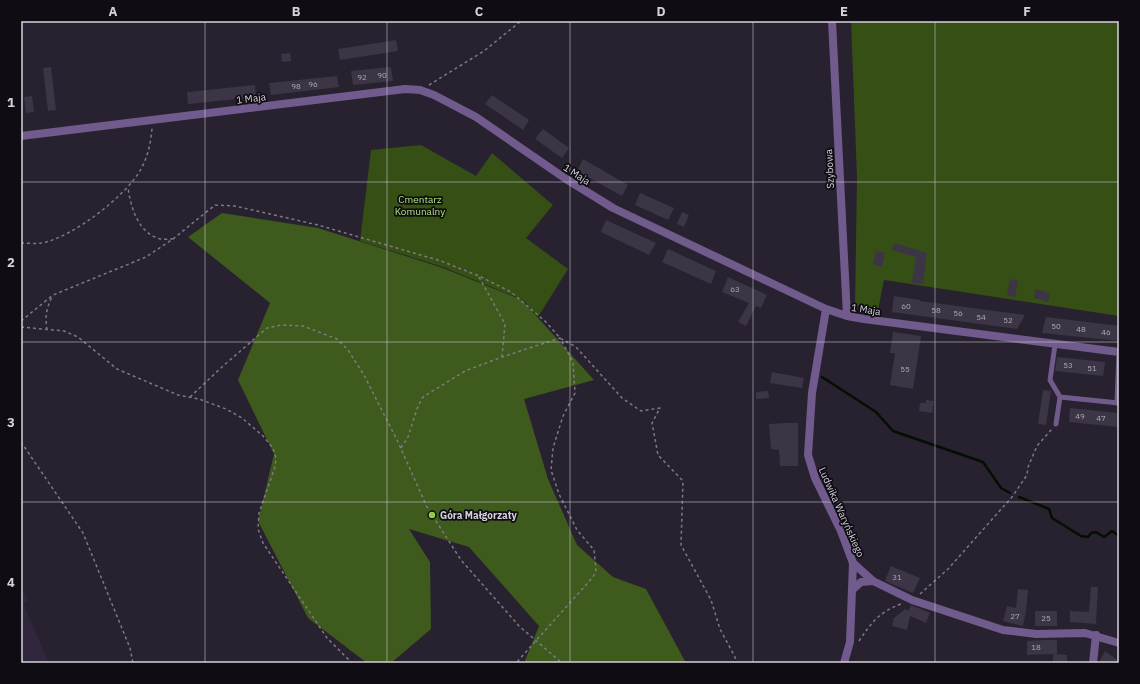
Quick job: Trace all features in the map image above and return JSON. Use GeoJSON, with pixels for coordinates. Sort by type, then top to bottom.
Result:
{"type":"FeatureCollection","features":[{"type":"Feature","properties":{"kind":"street","name":"Szybowa"},"geometry":{"type":"LineString","coordinates":[[832,21],[847,316]]}},
{"type":"Feature","properties":{"kind":"street","name":"1 Maja"},"geometry":{"type":"LineString","coordinates":[[21,136],[405,89],[420,90],[434,95],[476,117],[566,179],[613,208],[826,309],[847,316],[1055,345],[1119,352]]}},
{"type":"Feature","properties":{"kind":"street","name":"Ludwika Waryńskiego"},"geometry":{"type":"LineString","coordinates":[[826,309],[812,393],[808,455],[814,478],[840,531],[852,563],[873,581],[912,600],[1003,630],[1036,634],[1085,633],[1119,643]]}},
{"type":"Feature","properties":{"kind":"street"},"geometry":{"type":"LineString","coordinates":[[844,663],[850,642],[852,563]]}},
{"type":"Feature","properties":{"kind":"street"},"geometry":{"type":"LineString","coordinates":[[852,590],[861,582],[873,581]]}},
{"type":"Feature","properties":{"kind":"street"},"geometry":{"type":"LineString","coordinates":[[1094,663],[1096,636]]}},
{"type":"Feature","properties":{"kind":"lane"},"geometry":{"type":"LineString","coordinates":[[1055,345],[1050,380],[1060,397],[1056,424]]}},
{"type":"Feature","properties":{"kind":"lane"},"geometry":{"type":"LineString","coordinates":[[1060,397],[1118,403],[1119,352]]}},
{"type":"Feature","properties":{"kind":"path"},"geometry":{"type":"LineString","coordinates":[[420,90],[484,51],[521,21]]}},
{"type":"Feature","properties":{"kind":"path"},"geometry":{"type":"LineString","coordinates":[[21,243],[42,243],[58,238],[85,223],[128,188],[141,169],[148,154],[152,120]]}},
{"type":"Feature","properties":{"kind":"path"},"geometry":{"type":"LineString","coordinates":[[128,188],[131,206],[137,219],[146,231],[158,238],[173,239]]}},
{"type":"Feature","properties":{"kind":"path"},"geometry":{"type":"LineString","coordinates":[[21,321],[53,295],[146,257],[173,239],[215,205],[235,206],[318,225],[441,261],[478,276],[510,292],[546,322],[560,338],[573,362],[575,393],[563,416],[553,448],[551,470],[559,494],[577,530],[594,550],[596,570],[593,577],[516,663]]}},
{"type":"Feature","properties":{"kind":"path"},"geometry":{"type":"LineString","coordinates":[[478,276],[505,324],[502,357]]}},
{"type":"Feature","properties":{"kind":"path"},"geometry":{"type":"LineString","coordinates":[[46,330],[45,317],[47,306],[53,295]]}},
{"type":"Feature","properties":{"kind":"path"},"geometry":{"type":"LineString","coordinates":[[190,397],[267,328],[281,325],[303,326],[336,339],[348,350],[364,375],[401,448],[427,508],[461,560],[519,626],[562,663]]}},
{"type":"Feature","properties":{"kind":"path"},"geometry":{"type":"LineString","coordinates":[[21,327],[64,331],[78,337],[117,369],[178,395],[190,397],[226,409],[242,418],[262,436],[273,448],[276,458],[275,467],[259,513],[258,530],[263,543],[327,638],[352,663]]}},
{"type":"Feature","properties":{"kind":"path"},"geometry":{"type":"LineString","coordinates":[[401,448],[408,437],[418,406],[423,397],[466,371],[502,357],[560,338],[576,347],[622,398],[641,411],[660,408],[652,423],[658,455],[683,481],[681,545],[711,600],[720,629],[735,657],[736,663]]}},
{"type":"Feature","properties":{"kind":"path"},"geometry":{"type":"LineString","coordinates":[[857,644],[874,618],[891,607],[912,600],[928,589],[948,569],[1012,497],[1027,476],[1028,467],[1037,446],[1056,424]]}},
{"type":"Feature","properties":{"kind":"path"},"geometry":{"type":"LineString","coordinates":[[21,442],[83,532],[130,648],[133,663]]}},
{"type":"Feature","properties":{"kind":"shaded area"},"geometry":{"type":"Polygon","coordinates":[[[21,590],[28,600],[23,604],[49,663],[21,663],[21,590]]]}},
{"type":"Feature","properties":{"kind":"green space"},"geometry":{"type":"Polygon","coordinates":[[[851,21],[1119,21],[1119,316],[884,280],[878,310],[855,305],[857,178],[851,21]]]}},
{"type":"Feature","properties":{"kind":"green space","name":"Cmentarz Komunalny"},"geometry":{"type":"Polygon","coordinates":[[[421,145],[476,176],[492,153],[553,205],[526,238],[568,269],[538,317],[523,300],[443,267],[360,241],[371,150],[421,145]]]}},
{"type":"Feature","properties":{"kind":"green space"},"geometry":{"type":"Polygon","coordinates":[[[222,213],[318,228],[443,268],[522,300],[594,380],[524,399],[548,479],[577,545],[613,577],[646,589],[686,663],[524,663],[539,626],[469,547],[409,529],[430,562],[431,629],[391,663],[367,663],[308,618],[258,521],[274,454],[238,380],[270,303],[188,237],[222,213]]]}},
{"type":"Feature","properties":{"kind":"building"},"geometry":{"type":"Polygon","coordinates":[[[396,40],[398,51],[340,60],[338,49],[396,40]]]}},
{"type":"Feature","properties":{"kind":"building"},"geometry":{"type":"Polygon","coordinates":[[[290,53],[291,61],[282,62],[281,54],[290,53]]]}},
{"type":"Feature","properties":{"kind":"building"},"geometry":{"type":"Polygon","coordinates":[[[51,67],[56,110],[48,111],[43,68],[51,67]]]}},
{"type":"Feature","properties":{"kind":"building"},"geometry":{"type":"Polygon","coordinates":[[[391,67],[393,81],[353,85],[351,71],[391,67]]]}},
{"type":"Feature","properties":{"kind":"building"},"geometry":{"type":"Polygon","coordinates":[[[337,76],[339,87],[271,95],[269,83],[337,76]]]}},
{"type":"Feature","properties":{"kind":"building"},"geometry":{"type":"Polygon","coordinates":[[[255,85],[256,97],[188,104],[187,92],[255,85]]]}},
{"type":"Feature","properties":{"kind":"building"},"geometry":{"type":"Polygon","coordinates":[[[492,95],[529,120],[523,130],[485,104],[492,95]]]}},
{"type":"Feature","properties":{"kind":"building"},"geometry":{"type":"Polygon","coordinates":[[[32,96],[34,112],[26,113],[24,97],[32,96]]]}},
{"type":"Feature","properties":{"kind":"building"},"geometry":{"type":"Polygon","coordinates":[[[543,129],[569,148],[562,158],[535,139],[543,129]]]}},
{"type":"Feature","properties":{"kind":"building"},"geometry":{"type":"Polygon","coordinates":[[[583,159],[628,185],[622,196],[577,171],[583,159]]]}},
{"type":"Feature","properties":{"kind":"building"},"geometry":{"type":"Polygon","coordinates":[[[640,193],[674,208],[668,220],[635,205],[640,193]]]}},
{"type":"Feature","properties":{"kind":"building"},"geometry":{"type":"Polygon","coordinates":[[[682,212],[689,215],[684,227],[677,224],[682,212]]]}},
{"type":"Feature","properties":{"kind":"building"},"geometry":{"type":"Polygon","coordinates":[[[606,220],[656,243],[649,255],[601,232],[606,220]]]}},
{"type":"Feature","properties":{"kind":"building"},"geometry":{"type":"Polygon","coordinates":[[[894,243],[927,253],[923,284],[912,283],[916,257],[892,250],[894,243]]]}},
{"type":"Feature","properties":{"kind":"building"},"geometry":{"type":"Polygon","coordinates":[[[668,249],[716,271],[711,284],[662,262],[668,249]]]}},
{"type":"Feature","properties":{"kind":"building"},"geometry":{"type":"Polygon","coordinates":[[[876,251],[885,253],[882,267],[873,264],[876,251]]]}},
{"type":"Feature","properties":{"kind":"building"},"geometry":{"type":"Polygon","coordinates":[[[728,277],[767,295],[761,308],[756,306],[746,326],[738,322],[749,303],[722,292],[728,277]]]}},
{"type":"Feature","properties":{"kind":"building"},"geometry":{"type":"Polygon","coordinates":[[[1010,279],[1018,281],[1015,297],[1007,295],[1010,279]]]}},
{"type":"Feature","properties":{"kind":"building"},"geometry":{"type":"Polygon","coordinates":[[[1036,289],[1050,293],[1048,302],[1034,298],[1036,289]]]}},
{"type":"Feature","properties":{"kind":"building"},"geometry":{"type":"Polygon","coordinates":[[[894,296],[920,301],[1025,315],[1017,329],[892,312],[894,296]]]}},
{"type":"Feature","properties":{"kind":"building"},"geometry":{"type":"Polygon","coordinates":[[[1046,317],[1119,326],[1119,341],[1042,333],[1046,317]]]}},
{"type":"Feature","properties":{"kind":"building"},"geometry":{"type":"Polygon","coordinates":[[[893,332],[921,336],[913,389],[890,385],[895,353],[890,353],[893,332]]]}},
{"type":"Feature","properties":{"kind":"building"},"geometry":{"type":"Polygon","coordinates":[[[1057,357],[1105,362],[1103,376],[1055,371],[1057,357]]]}},
{"type":"Feature","properties":{"kind":"building"},"geometry":{"type":"Polygon","coordinates":[[[772,372],[804,378],[802,388],[770,383],[772,372]]]}},
{"type":"Feature","properties":{"kind":"building"},"geometry":{"type":"Polygon","coordinates":[[[1043,390],[1051,391],[1046,425],[1038,424],[1043,390]]]}},
{"type":"Feature","properties":{"kind":"building"},"geometry":{"type":"Polygon","coordinates":[[[768,391],[769,398],[756,399],[756,392],[768,391]]]}},
{"type":"Feature","properties":{"kind":"building"},"geometry":{"type":"Polygon","coordinates":[[[926,400],[934,401],[932,413],[919,411],[920,403],[926,403],[926,400]]]}},
{"type":"Feature","properties":{"kind":"building"},"geometry":{"type":"Polygon","coordinates":[[[1070,408],[1119,413],[1119,427],[1069,422],[1070,408]]]}},
{"type":"Feature","properties":{"kind":"building"},"geometry":{"type":"Polygon","coordinates":[[[798,423],[798,466],[780,466],[779,450],[771,449],[769,424],[798,423]]]}},
{"type":"Feature","properties":{"kind":"building"},"geometry":{"type":"Polygon","coordinates":[[[891,566],[920,578],[913,593],[885,581],[891,566]]]}},
{"type":"Feature","properties":{"kind":"building"},"geometry":{"type":"Polygon","coordinates":[[[1091,587],[1098,587],[1096,624],[1070,622],[1070,611],[1089,612],[1091,587]]]}},
{"type":"Feature","properties":{"kind":"building"},"geometry":{"type":"Polygon","coordinates":[[[1018,589],[1028,590],[1023,626],[1003,621],[1007,606],[1016,608],[1018,589]]]}},
{"type":"Feature","properties":{"kind":"building"},"geometry":{"type":"Polygon","coordinates":[[[911,605],[930,613],[926,623],[910,616],[907,630],[892,626],[894,618],[905,609],[908,611],[911,605]]]}},
{"type":"Feature","properties":{"kind":"building"},"geometry":{"type":"Polygon","coordinates":[[[1035,611],[1057,611],[1057,626],[1035,626],[1035,611]]]}},
{"type":"Feature","properties":{"kind":"building"},"geometry":{"type":"Polygon","coordinates":[[[1057,640],[1057,654],[1027,655],[1027,641],[1057,640]]]}},
{"type":"Feature","properties":{"kind":"building"},"geometry":{"type":"Polygon","coordinates":[[[1105,651],[1119,661],[1119,663],[1099,663],[1105,651]]]}},
{"type":"Feature","properties":{"kind":"building"},"geometry":{"type":"Polygon","coordinates":[[[1053,654],[1067,655],[1067,663],[1053,663],[1053,654]]]}},
{"type":"Feature","properties":{"kind":"waterway"},"geometry":{"type":"LineString","coordinates":[[822,377],[876,412],[893,431],[983,462],[1001,488],[1010,493]]}},
{"type":"Feature","properties":{"kind":"waterway"},"geometry":{"type":"LineString","coordinates":[[1019,497],[1049,509],[1052,518],[1081,536],[1088,537],[1091,533],[1096,532],[1104,537],[1112,531],[1119,536]]}},
{"type":"Feature","properties":{"kind":"place","name":"Góra Małgorzaty"},"geometry":{"type":"Point","coordinates":[432,515]}}]}
